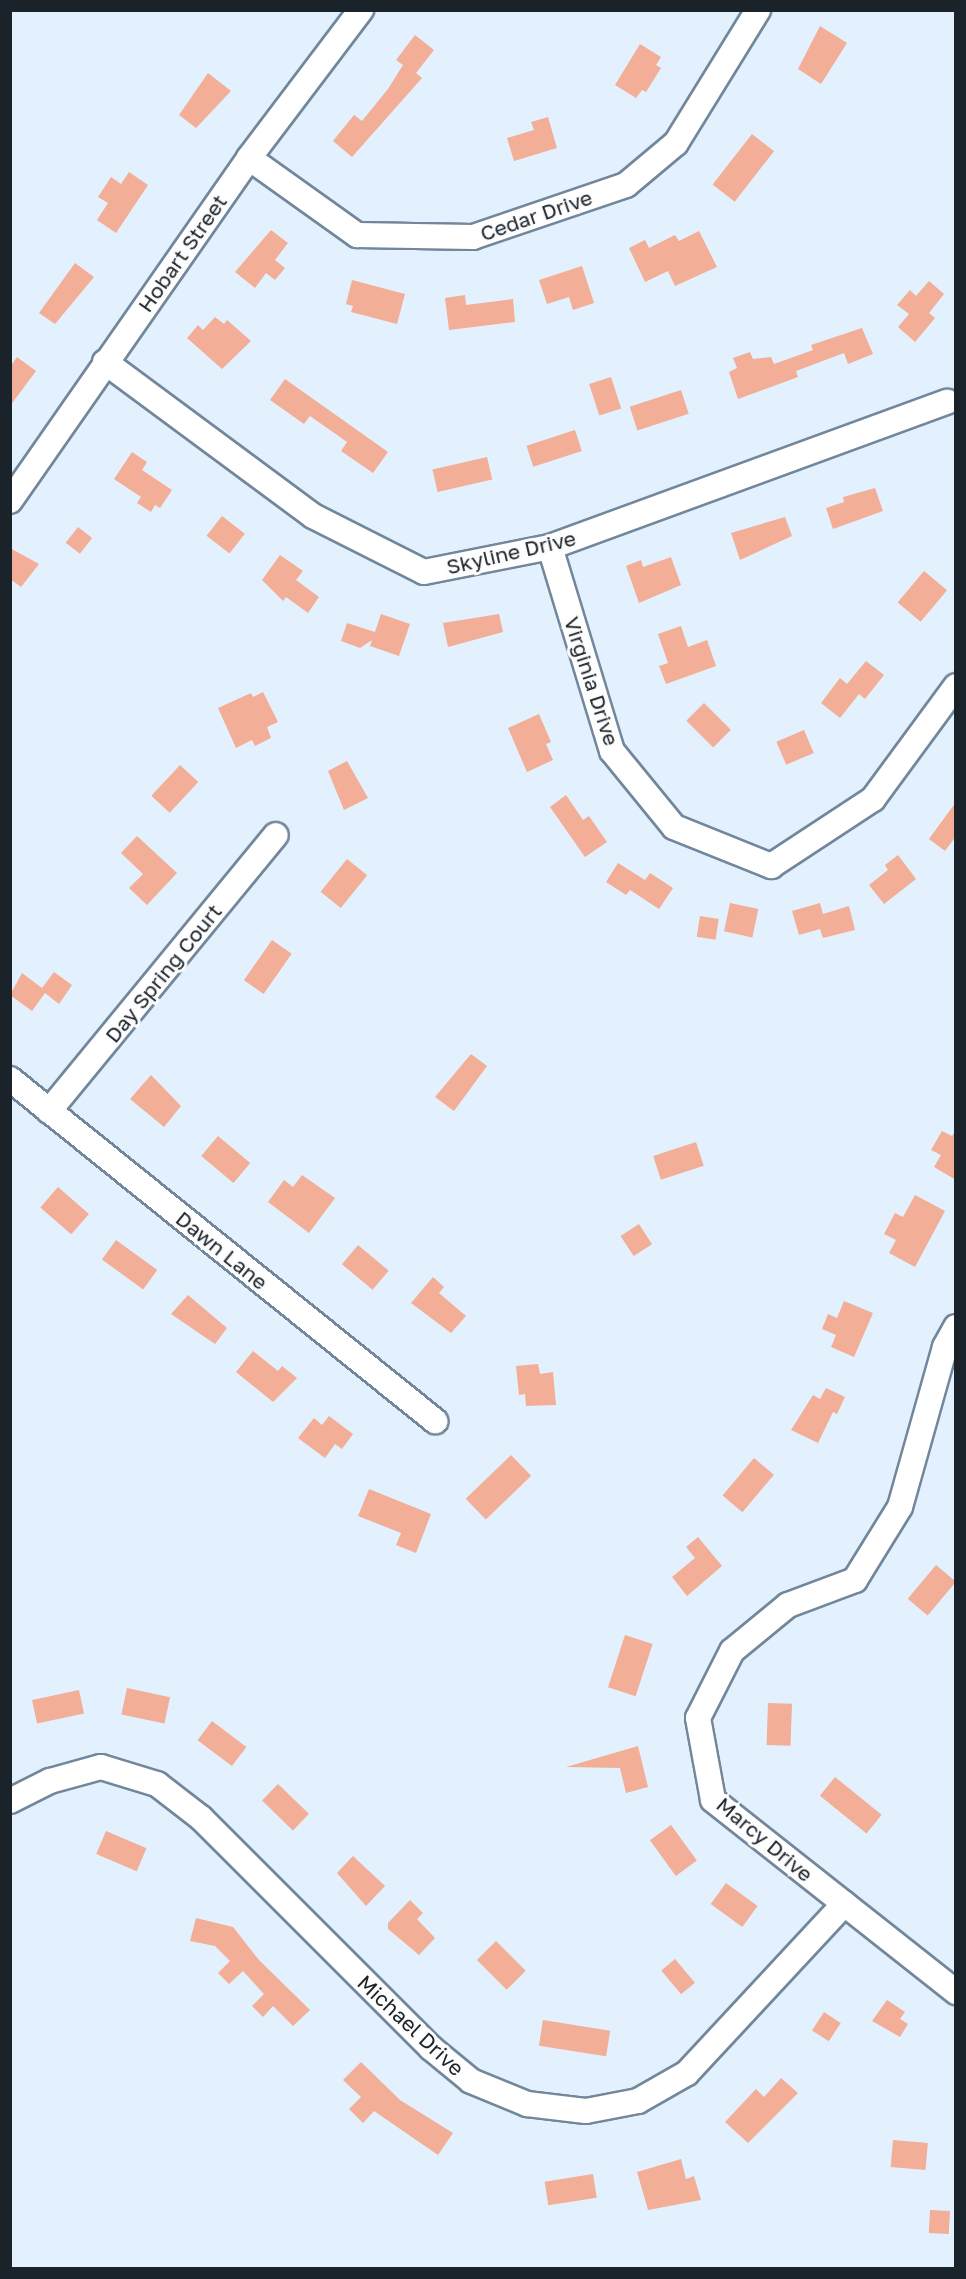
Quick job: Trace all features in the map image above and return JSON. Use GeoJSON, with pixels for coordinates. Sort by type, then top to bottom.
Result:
{"type":"FeatureCollection","features":[{"type":"Feature","properties":{"kind":"street","name":"Hobart Street"},"geometry":{"type":"LineString","coordinates":[[10,501],[249,158],[362,10]]}},
{"type":"Feature","properties":{"kind":"street","name":"Cedar Drive"},"geometry":{"type":"LineString","coordinates":[[249,158],[357,235],[473,237],[626,184],[676,143],[758,10]]}},
{"type":"Feature","properties":{"kind":"street","name":"Skyline Drive"},"geometry":{"type":"LineString","coordinates":[[105,362],[313,516],[424,572],[550,547],[953,400]]}},
{"type":"Feature","properties":{"kind":"street","name":"Virginia Drive"},"geometry":{"type":"LineString","coordinates":[[550,547],[612,751],[674,827],[771,866],[873,799],[956,686]]}},
{"type":"Feature","properties":{"kind":"street","name":"Day Spring Court"},"geometry":{"type":"LineString","coordinates":[[49,1111],[276,835]]}},
{"type":"Feature","properties":{"kind":"street","name":"Dawn Lane"},"geometry":{"type":"LineString","coordinates":[[10,1079],[435,1421]]}},
{"type":"Feature","properties":{"kind":"street","name":"Marcy Drive"},"geometry":{"type":"LineString","coordinates":[[956,1327],[945,1347],[900,1507],[855,1580],[788,1605],[732,1651],[698,1718],[713,1800],[956,1992]]}},
{"type":"Feature","properties":{"kind":"street","name":"Michael Drive"},"geometry":{"type":"LineString","coordinates":[[10,1801],[50,1781],[101,1767],[157,1784],[201,1818],[431,2048],[471,2081],[527,2104],[586,2110],[638,2101],[687,2073],[844,1904]]}},
{"type":"Feature","properties":{"kind":"building"},"geometry":{"type":"Polygon","coordinates":[[[820,26],[847,43],[821,84],[798,69],[820,26]]]}},
{"type":"Feature","properties":{"kind":"building"},"geometry":{"type":"Polygon","coordinates":[[[415,35],[434,50],[416,73],[422,78],[352,157],[333,141],[354,115],[362,121],[388,89],[403,65],[396,60],[415,35]]]}},
{"type":"Feature","properties":{"kind":"building"},"geometry":{"type":"Polygon","coordinates":[[[640,44],[661,57],[656,65],[661,68],[646,92],[642,90],[636,98],[615,85],[640,44]]]}},
{"type":"Feature","properties":{"kind":"building"},"geometry":{"type":"Polygon","coordinates":[[[208,73],[231,91],[196,128],[179,115],[208,73]]]}},
{"type":"Feature","properties":{"kind":"building"},"geometry":{"type":"Polygon","coordinates":[[[548,117],[557,148],[514,161],[507,138],[534,130],[531,122],[548,117]]]}},
{"type":"Feature","properties":{"kind":"building"},"geometry":{"type":"Polygon","coordinates":[[[752,134],[774,151],[735,202],[713,184],[752,134]]]}},
{"type":"Feature","properties":{"kind":"building"},"geometry":{"type":"Polygon","coordinates":[[[129,172],[148,185],[116,233],[97,220],[108,203],[98,197],[111,177],[121,184],[129,172]]]}},
{"type":"Feature","properties":{"kind":"building"},"geometry":{"type":"Polygon","coordinates":[[[271,230],[288,243],[275,260],[285,268],[275,280],[266,273],[255,288],[235,272],[271,230]]]}},
{"type":"Feature","properties":{"kind":"building"},"geometry":{"type":"Polygon","coordinates":[[[699,231],[717,267],[675,286],[668,271],[645,282],[629,248],[645,240],[649,248],[675,235],[679,241],[699,231]]]}},
{"type":"Feature","properties":{"kind":"building"},"geometry":{"type":"Polygon","coordinates":[[[75,263],[94,277],[55,324],[39,313],[75,263]]]}},
{"type":"Feature","properties":{"kind":"building"},"geometry":{"type":"Polygon","coordinates":[[[582,266],[594,303],[573,310],[569,297],[547,304],[539,280],[582,266]]]}},
{"type":"Feature","properties":{"kind":"building"},"geometry":{"type":"Polygon","coordinates":[[[352,280],[405,294],[397,324],[351,312],[353,306],[346,304],[352,280]]]}},
{"type":"Feature","properties":{"kind":"building"},"geometry":{"type":"Polygon","coordinates":[[[929,281],[944,294],[929,313],[935,318],[915,342],[898,327],[909,314],[897,305],[910,290],[916,296],[929,281]]]}},
{"type":"Feature","properties":{"kind":"building"},"geometry":{"type":"Polygon","coordinates":[[[465,295],[466,305],[513,299],[515,322],[449,330],[445,298],[465,295]]]}},
{"type":"Feature","properties":{"kind":"building"},"geometry":{"type":"Polygon","coordinates":[[[215,317],[224,324],[227,320],[251,341],[222,369],[187,338],[198,325],[203,330],[215,317]]]}},
{"type":"Feature","properties":{"kind":"building"},"geometry":{"type":"Polygon","coordinates":[[[862,328],[873,354],[848,364],[844,353],[796,371],[798,377],[738,399],[729,372],[737,368],[733,358],[750,352],[753,359],[771,357],[774,364],[813,350],[811,345],[862,328]]]}},
{"type":"Feature","properties":{"kind":"building"},"geometry":{"type":"Polygon","coordinates":[[[17,357],[36,371],[10,406],[10,367],[17,357]]]}},
{"type":"Feature","properties":{"kind":"building"},"geometry":{"type":"Polygon","coordinates":[[[611,377],[621,408],[599,415],[589,384],[611,377]]]}},
{"type":"Feature","properties":{"kind":"building"},"geometry":{"type":"Polygon","coordinates":[[[285,379],[388,452],[373,473],[341,451],[347,442],[310,416],[304,424],[270,400],[285,379]]]}},
{"type":"Feature","properties":{"kind":"building"},"geometry":{"type":"Polygon","coordinates":[[[681,390],[689,414],[637,430],[630,407],[681,390]]]}},
{"type":"Feature","properties":{"kind":"building"},"geometry":{"type":"Polygon","coordinates":[[[575,430],[582,451],[533,467],[526,446],[575,430]]]}},
{"type":"Feature","properties":{"kind":"building"},"geometry":{"type":"Polygon","coordinates":[[[132,452],[147,462],[142,470],[172,490],[160,508],[155,505],[151,512],[137,503],[141,497],[114,479],[132,452]]]}},
{"type":"Feature","properties":{"kind":"building"},"geometry":{"type":"Polygon","coordinates":[[[487,457],[492,479],[438,492],[432,470],[487,457]]]}},
{"type":"Feature","properties":{"kind":"building"},"geometry":{"type":"Polygon","coordinates":[[[875,488],[883,511],[833,529],[826,508],[844,502],[843,497],[875,488]]]}},
{"type":"Feature","properties":{"kind":"building"},"geometry":{"type":"Polygon","coordinates":[[[222,516],[245,534],[229,554],[207,536],[222,516]]]}},
{"type":"Feature","properties":{"kind":"building"},"geometry":{"type":"Polygon","coordinates":[[[785,517],[792,536],[740,560],[731,533],[785,517]]]}},
{"type":"Feature","properties":{"kind":"building"},"geometry":{"type":"Polygon","coordinates":[[[78,527],[92,538],[80,554],[66,543],[78,527]]]}},
{"type":"Feature","properties":{"kind":"building"},"geometry":{"type":"Polygon","coordinates":[[[10,548],[39,564],[21,587],[10,579],[10,548]]]}},
{"type":"Feature","properties":{"kind":"building"},"geometry":{"type":"Polygon","coordinates":[[[280,555],[303,571],[296,580],[319,597],[308,613],[286,597],[283,601],[262,580],[280,555]]]}},
{"type":"Feature","properties":{"kind":"building"},"geometry":{"type":"Polygon","coordinates":[[[671,557],[681,585],[639,603],[626,566],[641,560],[643,567],[671,557]]]}},
{"type":"Feature","properties":{"kind":"building"},"geometry":{"type":"Polygon","coordinates":[[[924,571],[947,590],[921,622],[898,602],[924,571]]]}},
{"type":"Feature","properties":{"kind":"building"},"geometry":{"type":"Polygon","coordinates":[[[381,614],[410,624],[399,656],[370,646],[372,640],[360,648],[341,641],[347,623],[375,632],[381,614]]]}},
{"type":"Feature","properties":{"kind":"building"},"geometry":{"type":"Polygon","coordinates":[[[499,614],[503,632],[448,647],[443,623],[499,614]]]}},
{"type":"Feature","properties":{"kind":"building"},"geometry":{"type":"Polygon","coordinates":[[[681,626],[688,647],[707,640],[716,666],[666,684],[659,666],[668,663],[658,634],[681,626]]]}},
{"type":"Feature","properties":{"kind":"building"},"geometry":{"type":"Polygon","coordinates":[[[866,661],[884,675],[865,699],[859,694],[840,718],[821,703],[840,678],[847,684],[866,661]]]}},
{"type":"Feature","properties":{"kind":"building"},"geometry":{"type":"Polygon","coordinates":[[[263,692],[278,722],[267,727],[271,738],[255,746],[252,740],[236,748],[218,708],[251,693],[253,697],[263,692]]]}},
{"type":"Feature","properties":{"kind":"building"},"geometry":{"type":"Polygon","coordinates":[[[704,703],[731,730],[713,748],[686,721],[704,703]]]}},
{"type":"Feature","properties":{"kind":"building"},"geometry":{"type":"Polygon","coordinates":[[[539,714],[551,742],[546,744],[553,760],[527,772],[508,728],[539,714]]]}},
{"type":"Feature","properties":{"kind":"building"},"geometry":{"type":"Polygon","coordinates":[[[804,730],[814,753],[786,765],[776,742],[804,730]]]}},
{"type":"Feature","properties":{"kind":"building"},"geometry":{"type":"Polygon","coordinates":[[[347,761],[368,798],[344,810],[328,771],[347,761]]]}},
{"type":"Feature","properties":{"kind":"building"},"geometry":{"type":"Polygon","coordinates":[[[180,765],[198,782],[170,813],[151,796],[180,765]]]}},
{"type":"Feature","properties":{"kind":"building"},"geometry":{"type":"Polygon","coordinates":[[[566,795],[583,820],[589,816],[607,842],[585,857],[550,807],[566,795]]]}},
{"type":"Feature","properties":{"kind":"building"},"geometry":{"type":"Polygon","coordinates":[[[956,802],[956,836],[945,851],[929,839],[956,802]]]}},
{"type":"Feature","properties":{"kind":"building"},"geometry":{"type":"Polygon","coordinates":[[[137,836],[177,873],[147,905],[129,888],[143,874],[121,853],[137,836]]]}},
{"type":"Feature","properties":{"kind":"building"},"geometry":{"type":"Polygon","coordinates":[[[898,855],[916,879],[884,904],[869,885],[888,870],[885,865],[898,855]]]}},
{"type":"Feature","properties":{"kind":"building"},"geometry":{"type":"Polygon","coordinates":[[[347,859],[367,875],[341,908],[321,892],[347,859]]]}},
{"type":"Feature","properties":{"kind":"building"},"geometry":{"type":"Polygon","coordinates":[[[618,863],[645,880],[650,873],[673,888],[659,909],[630,890],[626,895],[606,882],[618,863]]]}},
{"type":"Feature","properties":{"kind":"building"},"geometry":{"type":"Polygon","coordinates":[[[730,903],[758,909],[752,937],[724,931],[730,903]]]}},
{"type":"Feature","properties":{"kind":"building"},"geometry":{"type":"Polygon","coordinates":[[[820,903],[823,914],[849,906],[855,930],[823,938],[820,929],[799,935],[792,911],[820,903]]]}},
{"type":"Feature","properties":{"kind":"building"},"geometry":{"type":"Polygon","coordinates":[[[700,916],[719,919],[715,940],[697,937],[700,916]]]}},
{"type":"Feature","properties":{"kind":"building"},"geometry":{"type":"Polygon","coordinates":[[[272,940],[292,954],[264,994],[244,980],[272,940]]]}},
{"type":"Feature","properties":{"kind":"building"},"geometry":{"type":"Polygon","coordinates":[[[54,972],[72,985],[59,1004],[45,993],[32,1011],[10,995],[22,973],[42,988],[54,972]]]}},
{"type":"Feature","properties":{"kind":"building"},"geometry":{"type":"Polygon","coordinates":[[[471,1054],[487,1066],[454,1111],[435,1097],[471,1054]]]}},
{"type":"Feature","properties":{"kind":"building"},"geometry":{"type":"Polygon","coordinates":[[[151,1075],[181,1106],[164,1127],[130,1099],[151,1075]]]}},
{"type":"Feature","properties":{"kind":"building"},"geometry":{"type":"Polygon","coordinates":[[[956,1130],[956,1180],[934,1167],[941,1155],[931,1150],[942,1131],[952,1136],[956,1130]]]}},
{"type":"Feature","properties":{"kind":"building"},"geometry":{"type":"Polygon","coordinates":[[[218,1136],[250,1163],[233,1183],[201,1156],[218,1136]]]}},
{"type":"Feature","properties":{"kind":"building"},"geometry":{"type":"Polygon","coordinates":[[[696,1142],[704,1166],[661,1180],[653,1156],[696,1142]]]}},
{"type":"Feature","properties":{"kind":"building"},"geometry":{"type":"Polygon","coordinates":[[[302,1175],[335,1198],[309,1233],[268,1202],[284,1180],[293,1187],[302,1175]]]}},
{"type":"Feature","properties":{"kind":"building"},"geometry":{"type":"Polygon","coordinates":[[[58,1187],[89,1214],[71,1234],[40,1207],[58,1187]]]}},
{"type":"Feature","properties":{"kind":"building"},"geometry":{"type":"Polygon","coordinates":[[[915,1195],[945,1211],[915,1267],[889,1253],[896,1240],[884,1234],[895,1213],[903,1217],[915,1195]]]}},
{"type":"Feature","properties":{"kind":"building"},"geometry":{"type":"Polygon","coordinates":[[[639,1224],[652,1244],[634,1256],[621,1236],[639,1224]]]}},
{"type":"Feature","properties":{"kind":"building"},"geometry":{"type":"Polygon","coordinates":[[[116,1240],[157,1270],[143,1289],[102,1259],[116,1240]]]}},
{"type":"Feature","properties":{"kind":"building"},"geometry":{"type":"Polygon","coordinates":[[[358,1245],[389,1271],[373,1290],[342,1264],[358,1245]]]}},
{"type":"Feature","properties":{"kind":"building"},"geometry":{"type":"Polygon","coordinates":[[[433,1277],[444,1287],[439,1293],[466,1316],[451,1333],[411,1303],[433,1277]]]}},
{"type":"Feature","properties":{"kind":"building"},"geometry":{"type":"Polygon","coordinates":[[[188,1295],[227,1328],[215,1344],[171,1314],[188,1295]]]}},
{"type":"Feature","properties":{"kind":"building"},"geometry":{"type":"Polygon","coordinates":[[[844,1301],[873,1313],[854,1357],[831,1347],[836,1335],[822,1329],[828,1314],[837,1318],[844,1301]]]}},
{"type":"Feature","properties":{"kind":"building"},"geometry":{"type":"Polygon","coordinates":[[[253,1351],[278,1371],[282,1366],[297,1378],[273,1402],[236,1372],[253,1351]]]}},
{"type":"Feature","properties":{"kind":"building"},"geometry":{"type":"Polygon","coordinates":[[[538,1364],[540,1374],[553,1372],[556,1405],[526,1406],[525,1394],[519,1395],[516,1366],[538,1364]]]}},
{"type":"Feature","properties":{"kind":"building"},"geometry":{"type":"Polygon","coordinates":[[[826,1388],[845,1397],[837,1414],[833,1412],[818,1443],[791,1430],[813,1395],[820,1399],[826,1388]]]}},
{"type":"Feature","properties":{"kind":"building"},"geometry":{"type":"Polygon","coordinates":[[[329,1416],[353,1434],[342,1449],[335,1444],[325,1458],[298,1438],[314,1418],[322,1425],[329,1416]]]}},
{"type":"Feature","properties":{"kind":"building"},"geometry":{"type":"Polygon","coordinates":[[[511,1455],[531,1476],[486,1520],[466,1499],[511,1455]]]}},
{"type":"Feature","properties":{"kind":"building"},"geometry":{"type":"Polygon","coordinates":[[[754,1458],[774,1475],[742,1512],[723,1496],[754,1458]]]}},
{"type":"Feature","properties":{"kind":"building"},"geometry":{"type":"Polygon","coordinates":[[[369,1489],[431,1514],[416,1553],[396,1545],[401,1533],[358,1516],[369,1489]]]}},
{"type":"Feature","properties":{"kind":"building"},"geometry":{"type":"Polygon","coordinates":[[[698,1537],[722,1566],[687,1596],[672,1577],[695,1558],[686,1547],[698,1537]]]}},
{"type":"Feature","properties":{"kind":"building"},"geometry":{"type":"Polygon","coordinates":[[[936,1565],[956,1582],[928,1615],[908,1599],[936,1565]]]}},
{"type":"Feature","properties":{"kind":"building"},"geometry":{"type":"Polygon","coordinates":[[[625,1635],[653,1644],[636,1696],[608,1687],[625,1635]]]}},
{"type":"Feature","properties":{"kind":"building"},"geometry":{"type":"Polygon","coordinates":[[[127,1688],[170,1697],[164,1724],[121,1714],[127,1688]]]}},
{"type":"Feature","properties":{"kind":"building"},"geometry":{"type":"Polygon","coordinates":[[[79,1690],[84,1713],[37,1723],[32,1700],[79,1690]]]}},
{"type":"Feature","properties":{"kind":"building"},"geometry":{"type":"Polygon","coordinates":[[[768,1703],[792,1704],[791,1746],[767,1745],[768,1703]]]}},
{"type":"Feature","properties":{"kind":"building"},"geometry":{"type":"Polygon","coordinates":[[[212,1721],[246,1747],[232,1766],[198,1740],[212,1721]]]}},
{"type":"Feature","properties":{"kind":"building"},"geometry":{"type":"Polygon","coordinates":[[[638,1746],[648,1787],[626,1793],[620,1768],[566,1767],[638,1746]]]}},
{"type":"Feature","properties":{"kind":"building"},"geometry":{"type":"Polygon","coordinates":[[[835,1777],[882,1815],[867,1833],[820,1796],[835,1777]]]}},
{"type":"Feature","properties":{"kind":"building"},"geometry":{"type":"Polygon","coordinates":[[[278,1784],[309,1814],[293,1830],[262,1801],[278,1784]]]}},
{"type":"Feature","properties":{"kind":"building"},"geometry":{"type":"Polygon","coordinates":[[[671,1825],[697,1861],[676,1876],[650,1840],[671,1825]]]}},
{"type":"Feature","properties":{"kind":"building"},"geometry":{"type":"Polygon","coordinates":[[[106,1831],[147,1848],[137,1871],[96,1854],[106,1831]]]}},
{"type":"Feature","properties":{"kind":"building"},"geometry":{"type":"Polygon","coordinates":[[[353,1856],[385,1886],[366,1906],[337,1873],[353,1856]]]}},
{"type":"Feature","properties":{"kind":"building"},"geometry":{"type":"Polygon","coordinates":[[[726,1883],[758,1906],[742,1927],[711,1904],[726,1883]]]}},
{"type":"Feature","properties":{"kind":"building"},"geometry":{"type":"Polygon","coordinates":[[[410,1900],[423,1913],[417,1919],[435,1938],[419,1955],[388,1929],[388,1923],[410,1900]]]}},
{"type":"Feature","properties":{"kind":"building"},"geometry":{"type":"Polygon","coordinates":[[[196,1918],[233,1927],[259,1960],[310,2010],[293,2026],[273,2006],[263,2017],[252,2006],[264,1994],[243,1971],[229,1984],[218,1973],[230,1961],[215,1946],[190,1941],[196,1918]]]}},
{"type":"Feature","properties":{"kind":"building"},"geometry":{"type":"Polygon","coordinates":[[[496,1941],[526,1971],[507,1990],[477,1960],[496,1941]]]}},
{"type":"Feature","properties":{"kind":"building"},"geometry":{"type":"Polygon","coordinates":[[[675,1959],[695,1983],[681,1994],[661,1971],[675,1959]]]}},
{"type":"Feature","properties":{"kind":"building"},"geometry":{"type":"Polygon","coordinates":[[[887,2000],[905,2012],[900,2019],[908,2024],[900,2037],[872,2021],[887,2000]]]}},
{"type":"Feature","properties":{"kind":"building"},"geometry":{"type":"Polygon","coordinates":[[[824,2012],[841,2023],[829,2041],[812,2030],[824,2012]]]}},
{"type":"Feature","properties":{"kind":"building"},"geometry":{"type":"Polygon","coordinates":[[[543,2020],[610,2031],[606,2056],[539,2046],[543,2020]]]}},
{"type":"Feature","properties":{"kind":"building"},"geometry":{"type":"Polygon","coordinates":[[[361,2062],[400,2100],[453,2133],[438,2155],[374,2111],[363,2123],[349,2109],[361,2097],[343,2080],[361,2062]]]}},
{"type":"Feature","properties":{"kind":"building"},"geometry":{"type":"Polygon","coordinates":[[[781,2078],[798,2093],[748,2143],[725,2122],[756,2089],[764,2097],[781,2078]]]}},
{"type":"Feature","properties":{"kind":"building"},"geometry":{"type":"Polygon","coordinates":[[[893,2140],[928,2143],[926,2170],[891,2167],[893,2140]]]}},
{"type":"Feature","properties":{"kind":"building"},"geometry":{"type":"Polygon","coordinates":[[[681,2159],[686,2179],[694,2176],[701,2200],[648,2210],[637,2172],[681,2159]]]}},
{"type":"Feature","properties":{"kind":"building"},"geometry":{"type":"Polygon","coordinates":[[[593,2174],[597,2198],[548,2205],[545,2182],[593,2174]]]}},
{"type":"Feature","properties":{"kind":"building"},"geometry":{"type":"Polygon","coordinates":[[[930,2210],[950,2211],[949,2234],[929,2233],[930,2210]]]}}]}
